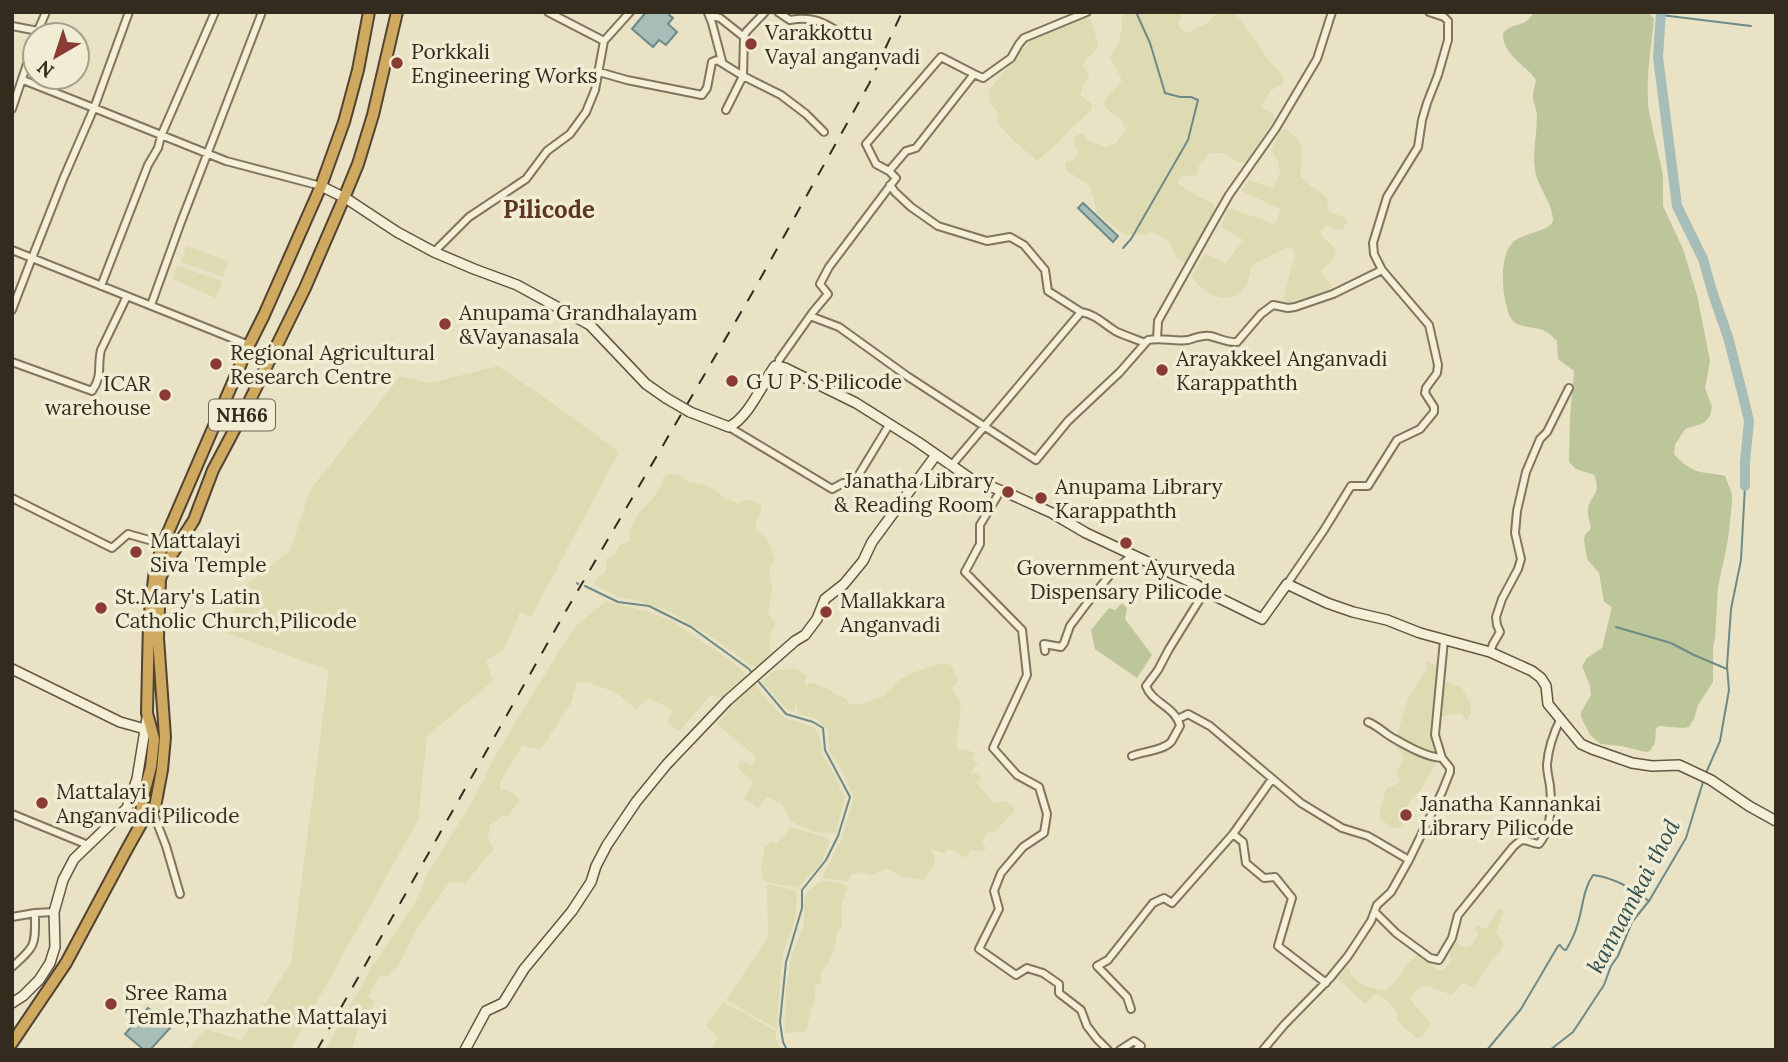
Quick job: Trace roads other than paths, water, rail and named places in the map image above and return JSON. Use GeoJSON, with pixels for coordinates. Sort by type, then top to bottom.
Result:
{"type":"FeatureCollection","features":[{"type":"Feature","properties":{"kind":"highway","name":"NH66"},"geometry":{"type":"LineString","coordinates":[[141,824],[142,801],[151,767],[154,739],[147,713],[149,621],[155,570],[163,544],[249,345],[321,186],[344,122],[358,70],[369,12]]}},
{"type":"Feature","properties":{"kind":"highway","name":"NH66"},"geometry":{"type":"LineString","coordinates":[[12,1043],[66,962],[141,824],[155,807],[165,737],[158,638],[160,579],[167,562],[194,520],[213,470],[305,288],[344,198],[373,115],[397,12]]}},
{"type":"Feature","properties":{"kind":"street"},"geometry":{"type":"LineString","coordinates":[[12,310],[94,108],[129,12]]}},
{"type":"Feature","properties":{"kind":"street"},"geometry":{"type":"LineString","coordinates":[[101,286],[148,165],[158,148],[215,12]]}},
{"type":"Feature","properties":{"kind":"street"},"geometry":{"type":"LineString","coordinates":[[151,305],[262,12]]}},
{"type":"Feature","properties":{"kind":"street"},"geometry":{"type":"LineString","coordinates":[[548,12],[604,41]]}},
{"type":"Feature","properties":{"kind":"street"},"geometry":{"type":"LineString","coordinates":[[434,252],[469,217],[526,179],[547,151],[570,134],[586,112],[595,90],[604,41],[631,12]]}},
{"type":"Feature","properties":{"kind":"street"},"geometry":{"type":"LineString","coordinates":[[726,110],[743,76],[744,37],[765,12]]}},
{"type":"Feature","properties":{"kind":"street"},"geometry":{"type":"LineString","coordinates":[[778,12],[790,20],[805,17],[823,21],[850,38]]}},
{"type":"Feature","properties":{"kind":"street"},"geometry":{"type":"LineString","coordinates":[[729,427],[744,414],[773,369],[778,366],[779,360],[828,294],[820,284],[829,267],[896,178],[876,164],[866,144],[941,57],[983,78],[1011,58],[1024,38],[1087,12]]}},
{"type":"Feature","properties":{"kind":"street"},"geometry":{"type":"LineString","coordinates":[[1157,339],[1158,321],[1229,195],[1276,128],[1317,59],[1332,12]]}},
{"type":"Feature","properties":{"kind":"street"},"geometry":{"type":"LineString","coordinates":[[778,366],[856,403],[971,479],[1052,513],[1086,533],[1262,619],[1324,530],[1350,486],[1368,486],[1397,440],[1420,429],[1434,412],[1426,393],[1426,388],[1437,373],[1438,365],[1429,325],[1382,271],[1374,254],[1373,243],[1387,197],[1418,147],[1424,111],[1448,40],[1448,21],[1429,12]]}},
{"type":"Feature","properties":{"kind":"street"},"geometry":{"type":"LineString","coordinates":[[708,14],[720,18],[744,37]]}},
{"type":"Feature","properties":{"kind":"street"},"geometry":{"type":"LineString","coordinates":[[708,14],[722,61]]}},
{"type":"Feature","properties":{"kind":"street"},"geometry":{"type":"LineString","coordinates":[[599,72],[702,96],[707,88],[712,62],[722,61],[743,76],[781,95],[824,132]]}},
{"type":"Feature","properties":{"kind":"street"},"geometry":{"type":"LineString","coordinates":[[889,171],[906,151],[916,148],[974,74]]}},
{"type":"Feature","properties":{"kind":"street"},"geometry":{"type":"LineString","coordinates":[[12,109],[21,85]]}},
{"type":"Feature","properties":{"kind":"street"},"geometry":{"type":"LineString","coordinates":[[51,91],[226,161],[321,186],[434,252],[517,285],[590,324],[646,384],[666,398],[691,412],[729,427],[832,489],[855,481],[889,425]]}},
{"type":"Feature","properties":{"kind":"street"},"geometry":{"type":"LineString","coordinates":[[890,185],[911,206],[938,226],[987,241],[1010,237],[1024,245],[1045,270],[1048,291],[1081,312],[1145,343]]}},
{"type":"Feature","properties":{"kind":"street"},"geometry":{"type":"LineString","coordinates":[[12,250],[249,345]]}},
{"type":"Feature","properties":{"kind":"street"},"geometry":{"type":"LineString","coordinates":[[810,316],[839,327],[907,376],[1036,460],[1068,421],[1120,372],[1145,343],[1157,339],[1177,341],[1208,336],[1237,342],[1261,314],[1273,305],[1295,307],[1333,294],[1382,271]]}},
{"type":"Feature","properties":{"kind":"street"},"geometry":{"type":"LineString","coordinates":[[12,362],[92,391],[100,374],[101,350],[127,296]]}},
{"type":"Feature","properties":{"kind":"street"},"geometry":{"type":"LineString","coordinates":[[951,466],[1081,312]]}},
{"type":"Feature","properties":{"kind":"street"},"geometry":{"type":"LineString","coordinates":[[1490,652],[1500,632],[1496,617],[1499,606],[1521,559],[1515,533],[1526,472],[1540,439],[1547,432],[1569,388]]}},
{"type":"Feature","properties":{"kind":"street"},"geometry":{"type":"LineString","coordinates":[[465,1050],[486,1011],[503,1003],[524,970],[572,911],[591,882],[607,845],[636,802],[667,764],[728,700],[805,635],[817,620],[825,599],[844,584],[863,561],[872,542],[936,455]]}},
{"type":"Feature","properties":{"kind":"street"},"geometry":{"type":"LineString","coordinates":[[1001,490],[980,525],[980,544],[965,572],[1023,630],[1027,675],[993,748],[1017,775],[1039,787],[1046,814],[1044,832],[1023,847],[1001,873],[994,891],[999,909],[979,949],[1016,975],[1027,968],[1043,973],[1059,984],[1059,993],[1081,1010],[1087,1026],[1108,1050]]}},
{"type":"Feature","properties":{"kind":"street"},"geometry":{"type":"LineString","coordinates":[[12,498],[112,548],[128,534],[163,544]]}},
{"type":"Feature","properties":{"kind":"street"},"geometry":{"type":"LineString","coordinates":[[1045,650],[1044,644],[1061,647],[1070,626],[1088,602],[1132,555]]}},
{"type":"Feature","properties":{"kind":"street"},"geometry":{"type":"LineString","coordinates":[[1287,584],[1327,603],[1490,652],[1532,671],[1546,686],[1548,704],[1581,744],[1632,762],[1652,766],[1679,765],[1711,779],[1776,821]]}},
{"type":"Feature","properties":{"kind":"street"},"geometry":{"type":"LineString","coordinates":[[1132,756],[1170,743],[1180,726],[1178,719],[1168,708],[1149,695],[1146,686],[1205,591]]}},
{"type":"Feature","properties":{"kind":"street"},"geometry":{"type":"LineString","coordinates":[[1263,1050],[1326,983],[1356,945],[1377,905],[1391,892],[1409,860],[1442,792],[1450,768],[1442,758],[1434,735],[1444,640]]}},
{"type":"Feature","properties":{"kind":"street"},"geometry":{"type":"LineString","coordinates":[[12,669],[120,722],[145,729]]}},
{"type":"Feature","properties":{"kind":"street","name":"NH66"},"geometry":{"type":"LineString","coordinates":[[12,1003],[39,980],[50,963],[55,947],[54,912],[63,880],[74,859],[127,808],[137,779],[147,713]]}},
{"type":"Feature","properties":{"kind":"street"},"geometry":{"type":"LineString","coordinates":[[1178,719],[1188,714],[1210,726],[1301,803],[1342,828],[1368,836],[1409,860]]}},
{"type":"Feature","properties":{"kind":"street"},"geometry":{"type":"LineString","coordinates":[[1374,912],[1396,933],[1430,958],[1439,960],[1452,939],[1458,915],[1513,847],[1524,839],[1539,845],[1542,841],[1551,800],[1547,767],[1549,752],[1561,718]]}},
{"type":"Feature","properties":{"kind":"street"},"geometry":{"type":"LineString","coordinates":[[1368,722],[1420,752],[1442,758]]}},
{"type":"Feature","properties":{"kind":"street"},"geometry":{"type":"LineString","coordinates":[[1130,1009],[1127,996],[1097,966],[1108,960],[1153,903],[1164,898],[1172,902],[1233,834],[1272,779]]}},
{"type":"Feature","properties":{"kind":"street"},"geometry":{"type":"LineString","coordinates":[[152,810],[180,894]]}},
{"type":"Feature","properties":{"kind":"street"},"geometry":{"type":"LineString","coordinates":[[12,814],[88,845]]}},
{"type":"Feature","properties":{"kind":"street"},"geometry":{"type":"LineString","coordinates":[[1233,834],[1242,842],[1247,863],[1264,878],[1275,877],[1292,898],[1278,946],[1326,983]]}},
{"type":"Feature","properties":{"kind":"street"},"geometry":{"type":"LineString","coordinates":[[12,917],[54,912]]}},
{"type":"Feature","properties":{"kind":"street"},"geometry":{"type":"LineString","coordinates":[[12,967],[29,952],[35,941],[35,913]]}},
{"type":"Feature","properties":{"kind":"street"},"geometry":{"type":"LineString","coordinates":[[1120,1050],[1134,1041],[1141,1046],[1136,1050]]}},
{"type":"Feature","properties":{"kind":"water"},"geometry":{"type":"Polygon","coordinates":[[[646,12],[671,12],[669,15],[673,18],[668,24],[677,32],[666,45],[659,40],[653,47],[632,29],[646,12]]]}},
{"type":"Feature","properties":{"kind":"water"},"geometry":{"type":"Polygon","coordinates":[[[1083,203],[1118,236],[1113,242],[1078,208],[1083,203]]]}},
{"type":"Feature","properties":{"kind":"water"},"geometry":{"type":"Polygon","coordinates":[[[148,1008],[170,1028],[150,1050],[144,1050],[125,1034],[148,1008]]]}},
{"type":"Feature","properties":{"kind":"waterway"},"geometry":{"type":"LineString","coordinates":[[1123,248],[1131,239],[1188,140],[1198,100],[1165,93],[1150,43],[1136,12]]}},
{"type":"Feature","properties":{"kind":"waterway"},"geometry":{"type":"LineString","coordinates":[[1661,12],[1658,57],[1677,206],[1703,259],[1728,337],[1743,396],[1749,421],[1745,486]]}},
{"type":"Feature","properties":{"kind":"waterway"},"geometry":{"type":"LineString","coordinates":[[1661,15],[1751,26]]}},
{"type":"Feature","properties":{"kind":"waterway","name":"kannamkai thod"},"geometry":{"type":"LineString","coordinates":[[1706,773],[1720,741],[1729,690],[1727,666],[1731,609],[1741,560],[1745,486]]}},
{"type":"Feature","properties":{"kind":"waterway"},"geometry":{"type":"LineString","coordinates":[[585,586],[618,602],[649,606],[691,627],[752,673]]}},
{"type":"Feature","properties":{"kind":"waterway"},"geometry":{"type":"LineString","coordinates":[[1616,627],[1671,643],[1727,669]]}},
{"type":"Feature","properties":{"kind":"waterway"},"geometry":{"type":"LineString","coordinates":[[759,682],[786,714],[823,728],[825,750],[850,797],[838,836],[826,860],[802,890],[802,908],[786,962],[780,1022],[787,1050]]}},
{"type":"Feature","properties":{"kind":"waterway","name":"kannamkai thod"},"geometry":{"type":"LineString","coordinates":[[1550,1050],[1573,1032],[1604,985],[1632,922],[1649,901],[1686,838],[1703,782]]}},
{"type":"Feature","properties":{"kind":"waterway"},"geometry":{"type":"LineString","coordinates":[[1487,1050],[1521,1009],[1558,946],[1566,950],[1575,932],[1593,875],[1623,884],[1649,901]]}},
{"type":"Feature","properties":{"kind":"railway"},"geometry":{"type":"LineString","coordinates":[[317,1050],[563,616],[754,290],[869,84],[902,12]]}},
{"type":"Feature","properties":{"kind":"place","name":"Varakkottu Vayal anganvadi"},"geometry":{"type":"Point","coordinates":[751,44]}},
{"type":"Feature","properties":{"kind":"place","name":"Porkkali Engineering Works"},"geometry":{"type":"Point","coordinates":[397,63]}},
{"type":"Feature","properties":{"kind":"place","name":"Anupama Grandhalayam &Vayanasala"},"geometry":{"type":"Point","coordinates":[445,324]}},
{"type":"Feature","properties":{"kind":"place","name":"Regional Agricultural Research Centre"},"geometry":{"type":"Point","coordinates":[216,364]}},
{"type":"Feature","properties":{"kind":"place","name":"Arayakkeel Anganvadi Karappathth"},"geometry":{"type":"Point","coordinates":[1162,370]}},
{"type":"Feature","properties":{"kind":"place","name":"G U P S Pilicode"},"geometry":{"type":"Point","coordinates":[732,381]}},
{"type":"Feature","properties":{"kind":"place","name":"ICAR warehouse"},"geometry":{"type":"Point","coordinates":[165,395]}},
{"type":"Feature","properties":{"kind":"place","name":"Janatha Library & Reading Room"},"geometry":{"type":"Point","coordinates":[1008,492]}},
{"type":"Feature","properties":{"kind":"place","name":"Anupama Library Karappathth"},"geometry":{"type":"Point","coordinates":[1041,498]}},
{"type":"Feature","properties":{"kind":"place","name":"Government Ayurveda Dispensary Pilicode"},"geometry":{"type":"Point","coordinates":[1126,543]}},
{"type":"Feature","properties":{"kind":"place","name":"Mattalayi Siva Temple"},"geometry":{"type":"Point","coordinates":[136,552]}},
{"type":"Feature","properties":{"kind":"place","name":"St.Mary's Latin Catholic Church,Pilicode"},"geometry":{"type":"Point","coordinates":[101,608]}},
{"type":"Feature","properties":{"kind":"place","name":"Mallakkara Anganvadi"},"geometry":{"type":"Point","coordinates":[826,612]}},
{"type":"Feature","properties":{"kind":"place","name":"Mattalayi Anganvadi Pilicode"},"geometry":{"type":"Point","coordinates":[42,803]}},
{"type":"Feature","properties":{"kind":"place","name":"Janatha Kannankai Library Pilicode"},"geometry":{"type":"Point","coordinates":[1406,815]}},
{"type":"Feature","properties":{"kind":"place","name":"Sree Rama Temle,Thazhathe Mattalayi"},"geometry":{"type":"Point","coordinates":[111,1004]}},
{"type":"Feature","properties":{"kind":"district","name":"Pilicode"},"geometry":{"type":"Point","coordinates":[549,209]}}]}
